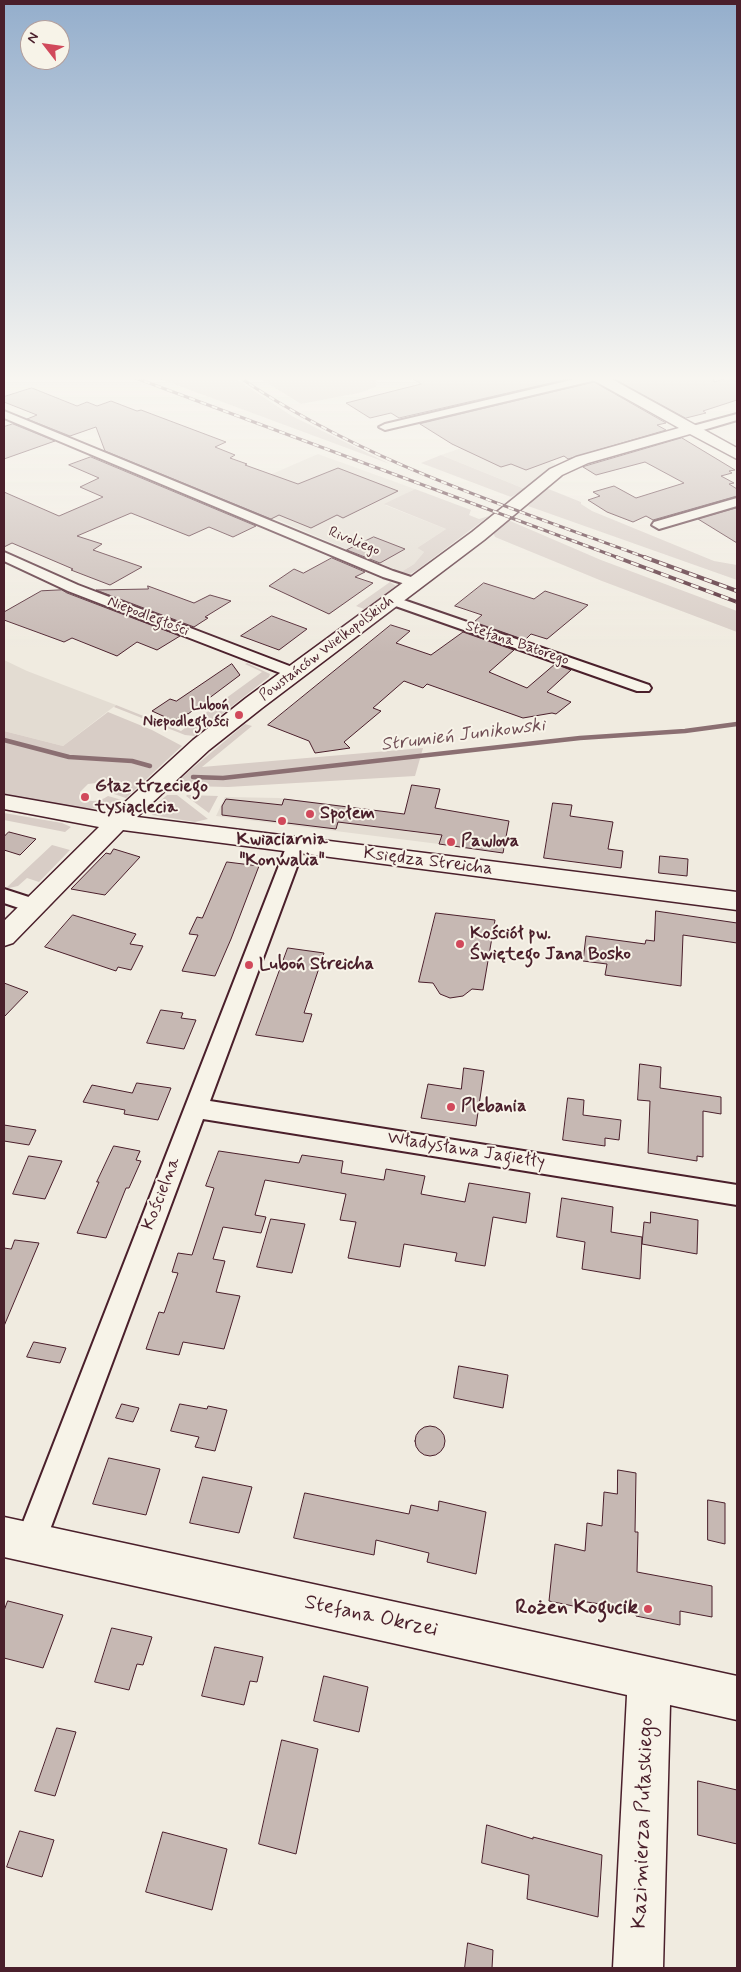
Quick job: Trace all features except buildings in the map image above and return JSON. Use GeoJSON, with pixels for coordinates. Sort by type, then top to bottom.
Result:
{"type":"FeatureCollection","features":[{"type":"Feature","properties":{"kind":"street","name":"Rivoliego"},"geometry":{"type":"LineString","coordinates":[[136,469],[388,574],[415,583]]}},
{"type":"Feature","properties":{"kind":"street","name":"Powstańców Wielkopolskich"},"geometry":{"type":"LineString","coordinates":[[4,936],[118,822],[201,745],[561,469]]}},
{"type":"Feature","properties":{"kind":"street"},"geometry":{"type":"LineString","coordinates":[[659,525],[737,502]]}},
{"type":"Feature","properties":{"kind":"street","name":"Niepodległości"},"geometry":{"type":"LineString","coordinates":[[4,556],[67,586],[294,673]]}},
{"type":"Feature","properties":{"kind":"street","name":"Stefana Batorego"},"geometry":{"type":"LineString","coordinates":[[392,600],[643,688]]}},
{"type":"Feature","properties":{"kind":"street","name":"Księdza Streicha"},"geometry":{"type":"LineString","coordinates":[[4,802],[118,822],[737,901]]}},
{"type":"Feature","properties":{"kind":"street","name":"Kościelna"},"geometry":{"type":"LineString","coordinates":[[17,1540],[195,1108],[296,845]]}},
{"type":"Feature","properties":{"kind":"street"},"geometry":{"type":"LineString","coordinates":[[4,896],[34,906]]}},
{"type":"Feature","properties":{"kind":"street","name":"Władysława Jagiełły"},"geometry":{"type":"LineString","coordinates":[[195,1108],[737,1195]]}},
{"type":"Feature","properties":{"kind":"street","name":"Stefana Okrzei"},"geometry":{"type":"LineString","coordinates":[[17,1540],[737,1698]]}},
{"type":"Feature","properties":{"kind":"street","name":"Kazimierza Pułaskiego"},"geometry":{"type":"LineString","coordinates":[[638,1968],[649,1679]]}},
{"type":"Feature","properties":{"kind":"shaded area"},"geometry":{"type":"Polygon","coordinates":[[[283,469],[360,469],[415,489],[385,505],[446,529],[417,548],[424,552],[414,564],[401,572],[221,496],[283,469]]]}},
{"type":"Feature","properties":{"kind":"shaded area"},"geometry":{"type":"Polygon","coordinates":[[[437,469],[476,469],[525,489],[511,497],[437,469]]]}},
{"type":"Feature","properties":{"kind":"shaded area"},"geometry":{"type":"Polygon","coordinates":[[[476,469],[550,469],[525,489],[476,469]]]}},
{"type":"Feature","properties":{"kind":"shaded area"},"geometry":{"type":"Polygon","coordinates":[[[546,488],[581,502],[581,504],[592,511],[714,561],[737,565],[737,580],[528,506],[531,503],[529,501],[546,488]]]}},
{"type":"Feature","properties":{"kind":"shaded area"},"geometry":{"type":"Polygon","coordinates":[[[415,489],[471,510],[469,515],[479,519],[489,516],[410,574],[401,572],[414,564],[424,552],[417,548],[446,529],[384,504],[415,489]]]}},
{"type":"Feature","properties":{"kind":"shaded area"},"geometry":{"type":"Polygon","coordinates":[[[508,520],[601,560],[737,611],[737,632],[602,581],[495,537],[493,532],[508,520]]]}},
{"type":"Feature","properties":{"kind":"shaded area"},"geometry":{"type":"Polygon","coordinates":[[[390,582],[396,586],[364,609],[356,606],[390,582]]]}},
{"type":"Feature","properties":{"kind":"shaded area"},"geometry":{"type":"Polygon","coordinates":[[[4,660],[27,671],[116,705],[63,746],[4,731],[4,660]]]}},
{"type":"Feature","properties":{"kind":"shaded area"},"geometry":{"type":"Polygon","coordinates":[[[247,663],[270,674],[269,677],[194,736],[185,735],[114,707],[116,705],[181,731],[262,672],[245,664],[247,663]]]}},
{"type":"Feature","properties":{"kind":"shaded area"},"geometry":{"type":"Polygon","coordinates":[[[108,712],[152,730],[182,746],[126,798],[111,793],[111,786],[104,782],[88,784],[80,792],[80,797],[90,801],[98,801],[108,796],[122,800],[108,806],[79,809],[64,808],[4,796],[4,731],[63,746],[108,712]]]}},
{"type":"Feature","properties":{"kind":"shaded area"},"geometry":{"type":"Polygon","coordinates":[[[245,724],[252,726],[202,767],[423,748],[415,776],[228,787],[187,786],[180,784],[181,778],[245,724]]]}},
{"type":"Feature","properties":{"kind":"shaded area"},"geometry":{"type":"Polygon","coordinates":[[[167,795],[177,795],[208,819],[195,822],[152,815],[151,809],[167,795]]]}},
{"type":"Feature","properties":{"kind":"shaded area"},"geometry":{"type":"Polygon","coordinates":[[[187,795],[218,796],[209,813],[187,795]]]}},
{"type":"Feature","properties":{"kind":"shaded area"},"geometry":{"type":"Polygon","coordinates":[[[225,797],[279,798],[347,806],[346,811],[373,810],[368,826],[428,834],[429,829],[443,830],[439,844],[216,816],[225,797]]]}},
{"type":"Feature","properties":{"kind":"shaded area"},"geometry":{"type":"Polygon","coordinates":[[[4,813],[62,823],[71,827],[65,832],[4,820],[4,813]]]}},
{"type":"Feature","properties":{"kind":"shaded area"},"geometry":{"type":"Polygon","coordinates":[[[52,845],[70,850],[39,882],[27,878],[18,886],[5,889],[52,845]]]}},
{"type":"Feature","properties":{"kind":"waterway","name":"Strumień Junikowski"},"geometry":{"type":"LineString","coordinates":[[193,777],[223,778],[580,738],[685,731],[737,724]]}},
{"type":"Feature","properties":{"kind":"waterway","name":"Strumień Junikowski"},"geometry":{"type":"LineString","coordinates":[[4,740],[69,757],[132,761],[150,766]]}},
{"type":"Feature","properties":{"kind":"railway"},"geometry":{"type":"LineString","coordinates":[[380,469],[619,558]]}},
{"type":"Feature","properties":{"kind":"railway"},"geometry":{"type":"LineString","coordinates":[[412,469],[489,500],[647,558]]}},
{"type":"Feature","properties":{"kind":"railway"},"geometry":{"type":"LineString","coordinates":[[616,557],[737,602]]}},
{"type":"Feature","properties":{"kind":"railway"},"geometry":{"type":"LineString","coordinates":[[644,557],[737,591]]}},
{"type":"Feature","properties":{"kind":"place","name":"Luboń Niepodległości"},"geometry":{"type":"Point","coordinates":[239,715]}},
{"type":"Feature","properties":{"kind":"place","name":"Głaz trzeciego tysiąclecia"},"geometry":{"type":"Point","coordinates":[85,797]}},
{"type":"Feature","properties":{"kind":"place","name":"Społem"},"geometry":{"type":"Point","coordinates":[310,814]}},
{"type":"Feature","properties":{"kind":"place","name":"Kwiaciarnia \"Konwalia\""},"geometry":{"type":"Point","coordinates":[282,821]}},
{"type":"Feature","properties":{"kind":"place","name":"Pawlova"},"geometry":{"type":"Point","coordinates":[451,842]}},
{"type":"Feature","properties":{"kind":"place","name":"Kościół pw. Świętego Jana Bosko"},"geometry":{"type":"Point","coordinates":[460,944]}},
{"type":"Feature","properties":{"kind":"place","name":"Luboń Streicha"},"geometry":{"type":"Point","coordinates":[249,965]}},
{"type":"Feature","properties":{"kind":"place","name":"Plebania"},"geometry":{"type":"Point","coordinates":[451,1107]}},
{"type":"Feature","properties":{"kind":"place","name":"Rożen Kogucik"},"geometry":{"type":"Point","coordinates":[648,1609]}}]}
